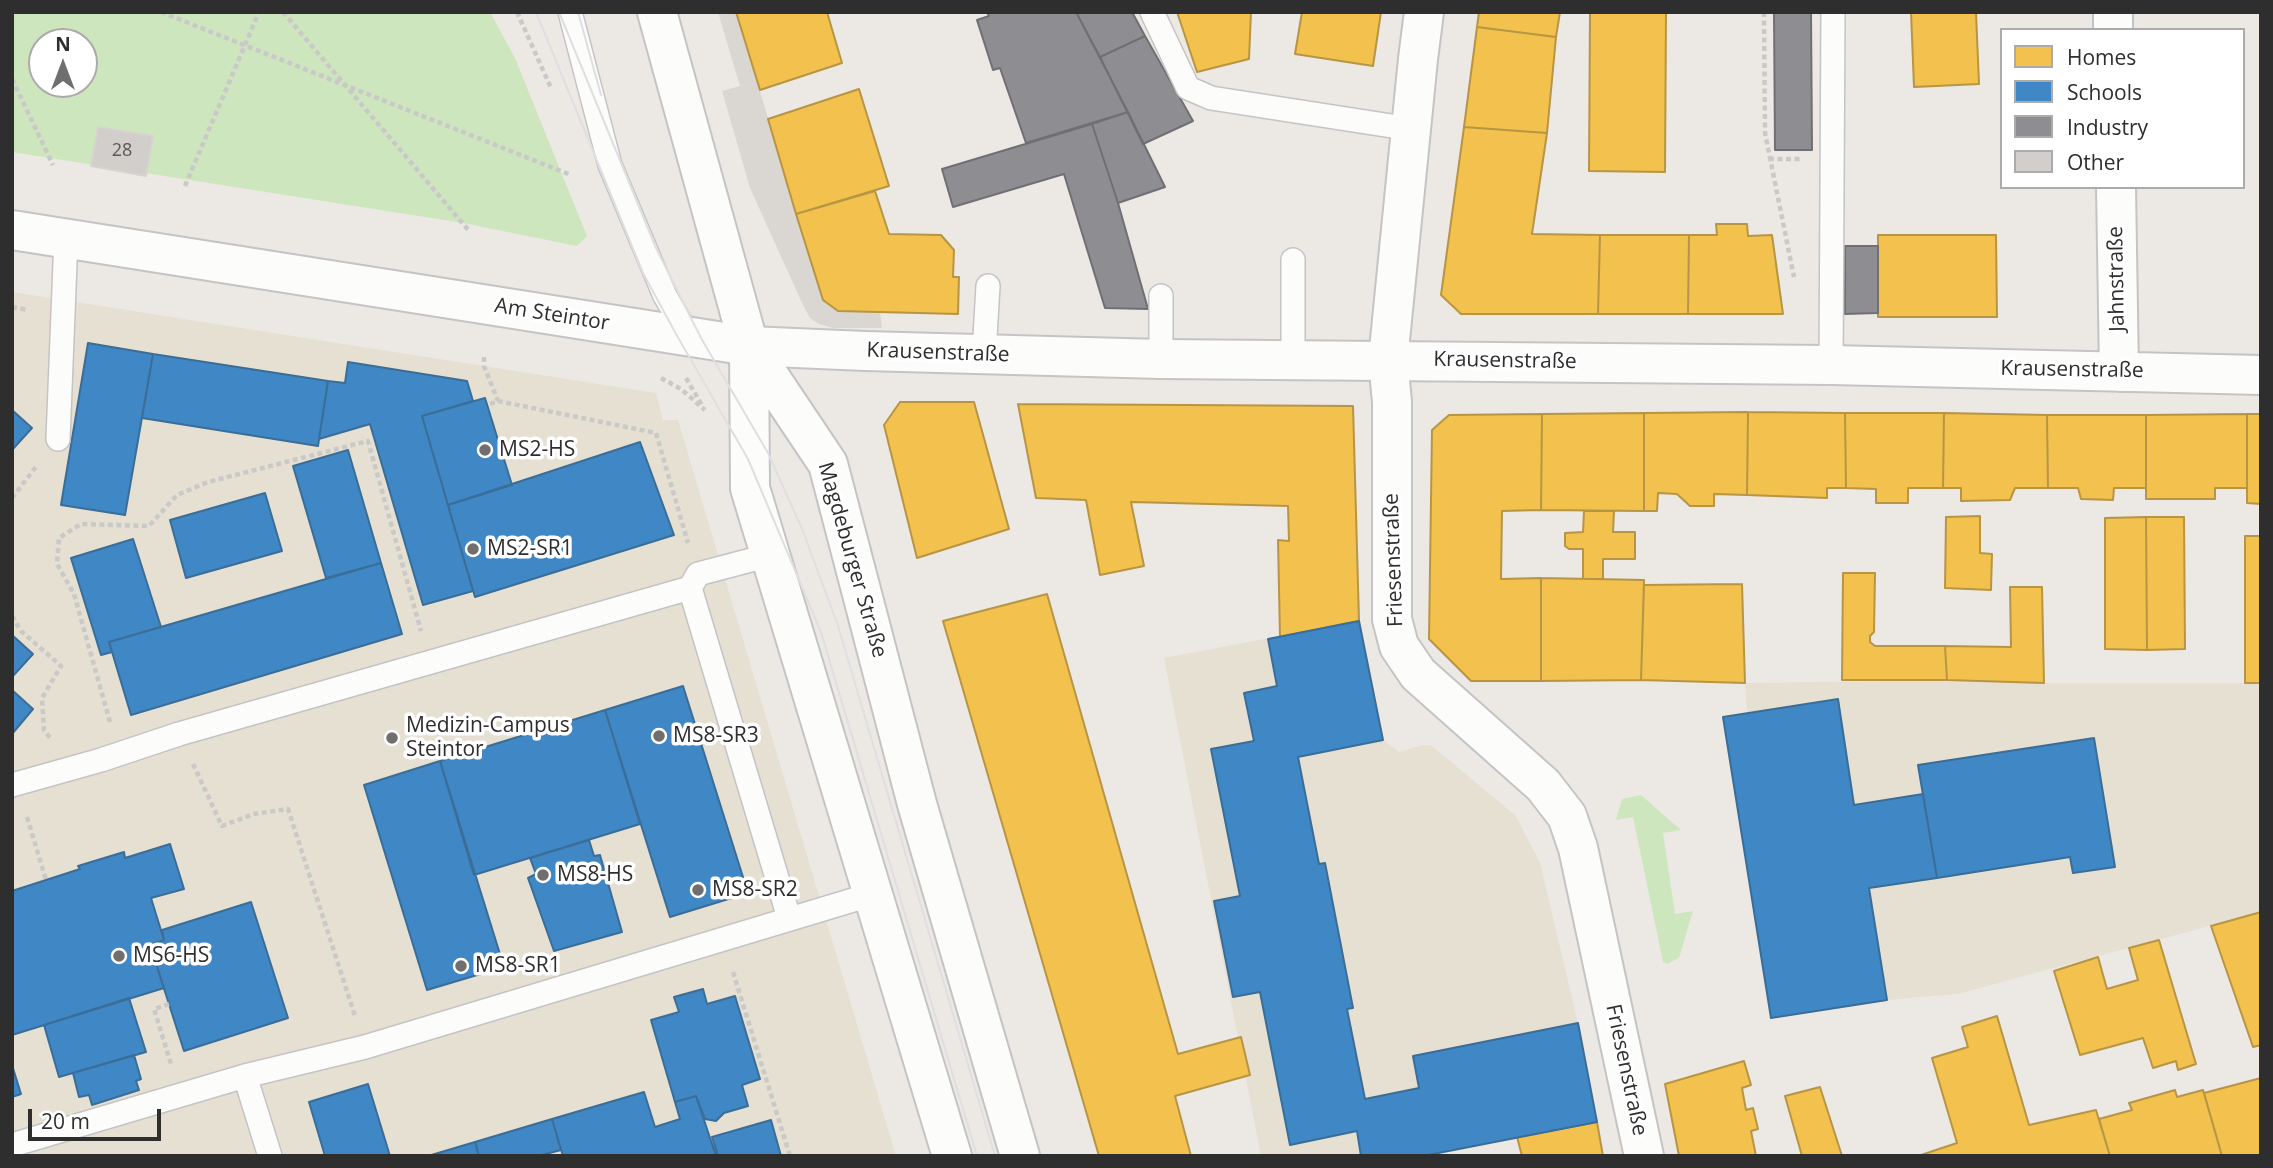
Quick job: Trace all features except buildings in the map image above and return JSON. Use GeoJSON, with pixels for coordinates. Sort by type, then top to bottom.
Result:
{"type":"FeatureCollection","features":[{"type":"Feature","properties":{"kind":"street"},"geometry":{"type":"LineString","coordinates":[[657,12],[749,346],[750,488],[952,1156]]}},
{"type":"Feature","properties":{"kind":"street","name":"Friesenstraße"},"geometry":{"type":"LineString","coordinates":[[1424,12],[1388,360],[1392,402],[1392,619],[1399,646],[1418,674],[1544,785],[1567,816],[1578,848],[1644,1156]]}},
{"type":"Feature","properties":{"kind":"street","name":"Jahnstraße"},"geometry":{"type":"LineString","coordinates":[[2116,189],[2119,372]]}},
{"type":"Feature","properties":{"kind":"street","name":"Am Steintor"},"geometry":{"type":"LineString","coordinates":[[12,230],[749,346]]}},
{"type":"Feature","properties":{"kind":"street","name":"Krausenstraße"},"geometry":{"type":"LineString","coordinates":[[749,346],[1161,359],[1831,365],[2261,375]]}},
{"type":"Feature","properties":{"kind":"street","name":"Magdeburger Straße"},"geometry":{"type":"LineString","coordinates":[[749,346],[828,464],[917,804],[1020,1156]]}},
{"type":"Feature","properties":{"kind":"lane"},"geometry":{"type":"LineString","coordinates":[[570,12],[610,165],[665,296],[674,334]]}},
{"type":"Feature","properties":{"kind":"lane"},"geometry":{"type":"LineString","coordinates":[[1152,12],[1188,88],[1211,99],[1412,129]]}},
{"type":"Feature","properties":{"kind":"lane"},"geometry":{"type":"LineString","coordinates":[[1831,365],[1833,12]]}},
{"type":"Feature","properties":{"kind":"lane"},"geometry":{"type":"LineString","coordinates":[[58,439],[65,238]]}},
{"type":"Feature","properties":{"kind":"lane"},"geometry":{"type":"LineString","coordinates":[[1293,260],[1293,359]]}},
{"type":"Feature","properties":{"kind":"lane"},"geometry":{"type":"LineString","coordinates":[[984,355],[988,286]]}},
{"type":"Feature","properties":{"kind":"lane"},"geometry":{"type":"LineString","coordinates":[[1161,296],[1161,359]]}},
{"type":"Feature","properties":{"kind":"lane"},"geometry":{"type":"LineString","coordinates":[[15,784],[179,734],[431,664],[770,555]]}},
{"type":"Feature","properties":{"kind":"lane"},"geometry":{"type":"LineString","coordinates":[[694,581],[789,918]]}},
{"type":"Feature","properties":{"kind":"lane"},"geometry":{"type":"LineString","coordinates":[[12,1144],[245,1076],[365,1047],[873,894]]}},
{"type":"Feature","properties":{"kind":"lane"},"geometry":{"type":"LineString","coordinates":[[245,1076],[270,1156]]}},
{"type":"Feature","properties":{"kind":"path"},"geometry":{"type":"LineString","coordinates":[[160,12],[572,175]]}},
{"type":"Feature","properties":{"kind":"path"},"geometry":{"type":"LineString","coordinates":[[185,186],[259,12]]}},
{"type":"Feature","properties":{"kind":"path"},"geometry":{"type":"LineString","coordinates":[[283,12],[470,232]]}},
{"type":"Feature","properties":{"kind":"path"},"geometry":{"type":"LineString","coordinates":[[1764,12],[1765,134],[1797,289]]}},
{"type":"Feature","properties":{"kind":"path"},"geometry":{"type":"LineString","coordinates":[[12,79],[53,165]]}},
{"type":"Feature","properties":{"kind":"path"},"geometry":{"type":"LineString","coordinates":[[674,334],[711,421]]}},
{"type":"Feature","properties":{"kind":"path"},"geometry":{"type":"LineString","coordinates":[[484,357],[484,366],[498,401]]}},
{"type":"Feature","properties":{"kind":"path"},"geometry":{"type":"LineString","coordinates":[[656,374],[681,389],[705,410]]}},
{"type":"Feature","properties":{"kind":"path"},"geometry":{"type":"LineString","coordinates":[[490,404],[498,401],[656,433],[694,581]]}},
{"type":"Feature","properties":{"kind":"path"},"geometry":{"type":"LineString","coordinates":[[119,753],[74,594],[57,564],[60,538],[81,524],[149,526],[177,495],[208,482],[368,441],[431,664]]}},
{"type":"Feature","properties":{"kind":"path"},"geometry":{"type":"LineString","coordinates":[[12,616],[21,631],[61,666],[42,698],[44,730],[72,768]]}},
{"type":"Feature","properties":{"kind":"path"},"geometry":{"type":"LineString","coordinates":[[179,734],[222,826],[254,814],[288,809],[365,1047]]}},
{"type":"Feature","properties":{"kind":"path"},"geometry":{"type":"LineString","coordinates":[[15,784],[47,880]]}},
{"type":"Feature","properties":{"kind":"path"},"geometry":{"type":"LineString","coordinates":[[736,980],[790,1156]]}},
{"type":"Feature","properties":{"kind":"path"},"geometry":{"type":"LineString","coordinates":[[169,1004],[154,1009],[180,1095]]}},
{"type":"Feature","properties":{"kind":"shaded area"},"geometry":{"type":"Polygon","coordinates":[[[718,12],[736,12],[823,300],[838,311],[880,312],[882,328],[833,328],[819,324],[810,318],[803,305],[750,188],[722,91],[740,86],[718,12]]]}},
{"type":"Feature","properties":{"kind":"shaded area","name":"Medizin-Campus Steintor"},"geometry":{"type":"Polygon","coordinates":[[[12,292],[656,393],[663,420],[678,420],[896,1156],[12,1156],[12,292]]]}},
{"type":"Feature","properties":{"kind":"shaded area"},"geometry":{"type":"Polygon","coordinates":[[[1359,621],[1383,740],[1399,752],[1423,745],[1432,746],[1516,816],[1540,863],[1578,1023],[1423,1156],[1261,1156],[1164,658],[1359,621]]]}},
{"type":"Feature","properties":{"kind":"shaded area"},"geometry":{"type":"Polygon","coordinates":[[[1947,680],[2261,683],[2261,912],[1958,994],[1887,1000],[1771,1018],[1723,717],[1747,713],[1745,683],[1947,680]]]}},
{"type":"Feature","properties":{"kind":"green space"},"geometry":{"type":"Polygon","coordinates":[[[12,12],[490,12],[515,58],[587,236],[577,246],[463,223],[12,152],[12,12]]]}},
{"type":"Feature","properties":{"kind":"green space"},"geometry":{"type":"Polygon","coordinates":[[[1641,795],[1681,830],[1663,833],[1675,914],[1693,911],[1679,958],[1667,964],[1663,962],[1633,817],[1616,820],[1622,799],[1641,795]]]}},
{"type":"Feature","properties":{"kind":"tram line"},"geometry":{"type":"LineString","coordinates":[[536,12],[643,273],[748,459],[821,632],[977,1156]]}},
{"type":"Feature","properties":{"kind":"tram line"},"geometry":{"type":"LineString","coordinates":[[559,12],[656,248],[701,338],[768,453],[803,531],[838,626],[995,1156]]}},
{"type":"Feature","properties":{"kind":"tram line"},"geometry":{"type":"LineString","coordinates":[[578,12],[601,95]]}},
{"type":"Feature","properties":{"kind":"place","name":"MS2-HS"},"geometry":{"type":"Point","coordinates":[485,450]}},
{"type":"Feature","properties":{"kind":"place","name":"MS2-SR1"},"geometry":{"type":"Point","coordinates":[473,549]}},
{"type":"Feature","properties":{"kind":"place","name":"MS8-SR3"},"geometry":{"type":"Point","coordinates":[659,736]}},
{"type":"Feature","properties":{"kind":"place","name":"Medizin-Campus Steintor"},"geometry":{"type":"Point","coordinates":[392,738]}},
{"type":"Feature","properties":{"kind":"place","name":"MS8-HS"},"geometry":{"type":"Point","coordinates":[543,875]}},
{"type":"Feature","properties":{"kind":"place","name":"MS8-SR2"},"geometry":{"type":"Point","coordinates":[698,890]}},
{"type":"Feature","properties":{"kind":"place","name":"MS6-HS"},"geometry":{"type":"Point","coordinates":[119,956]}},
{"type":"Feature","properties":{"kind":"place","name":"MS8-SR1"},"geometry":{"type":"Point","coordinates":[461,966]}}]}
